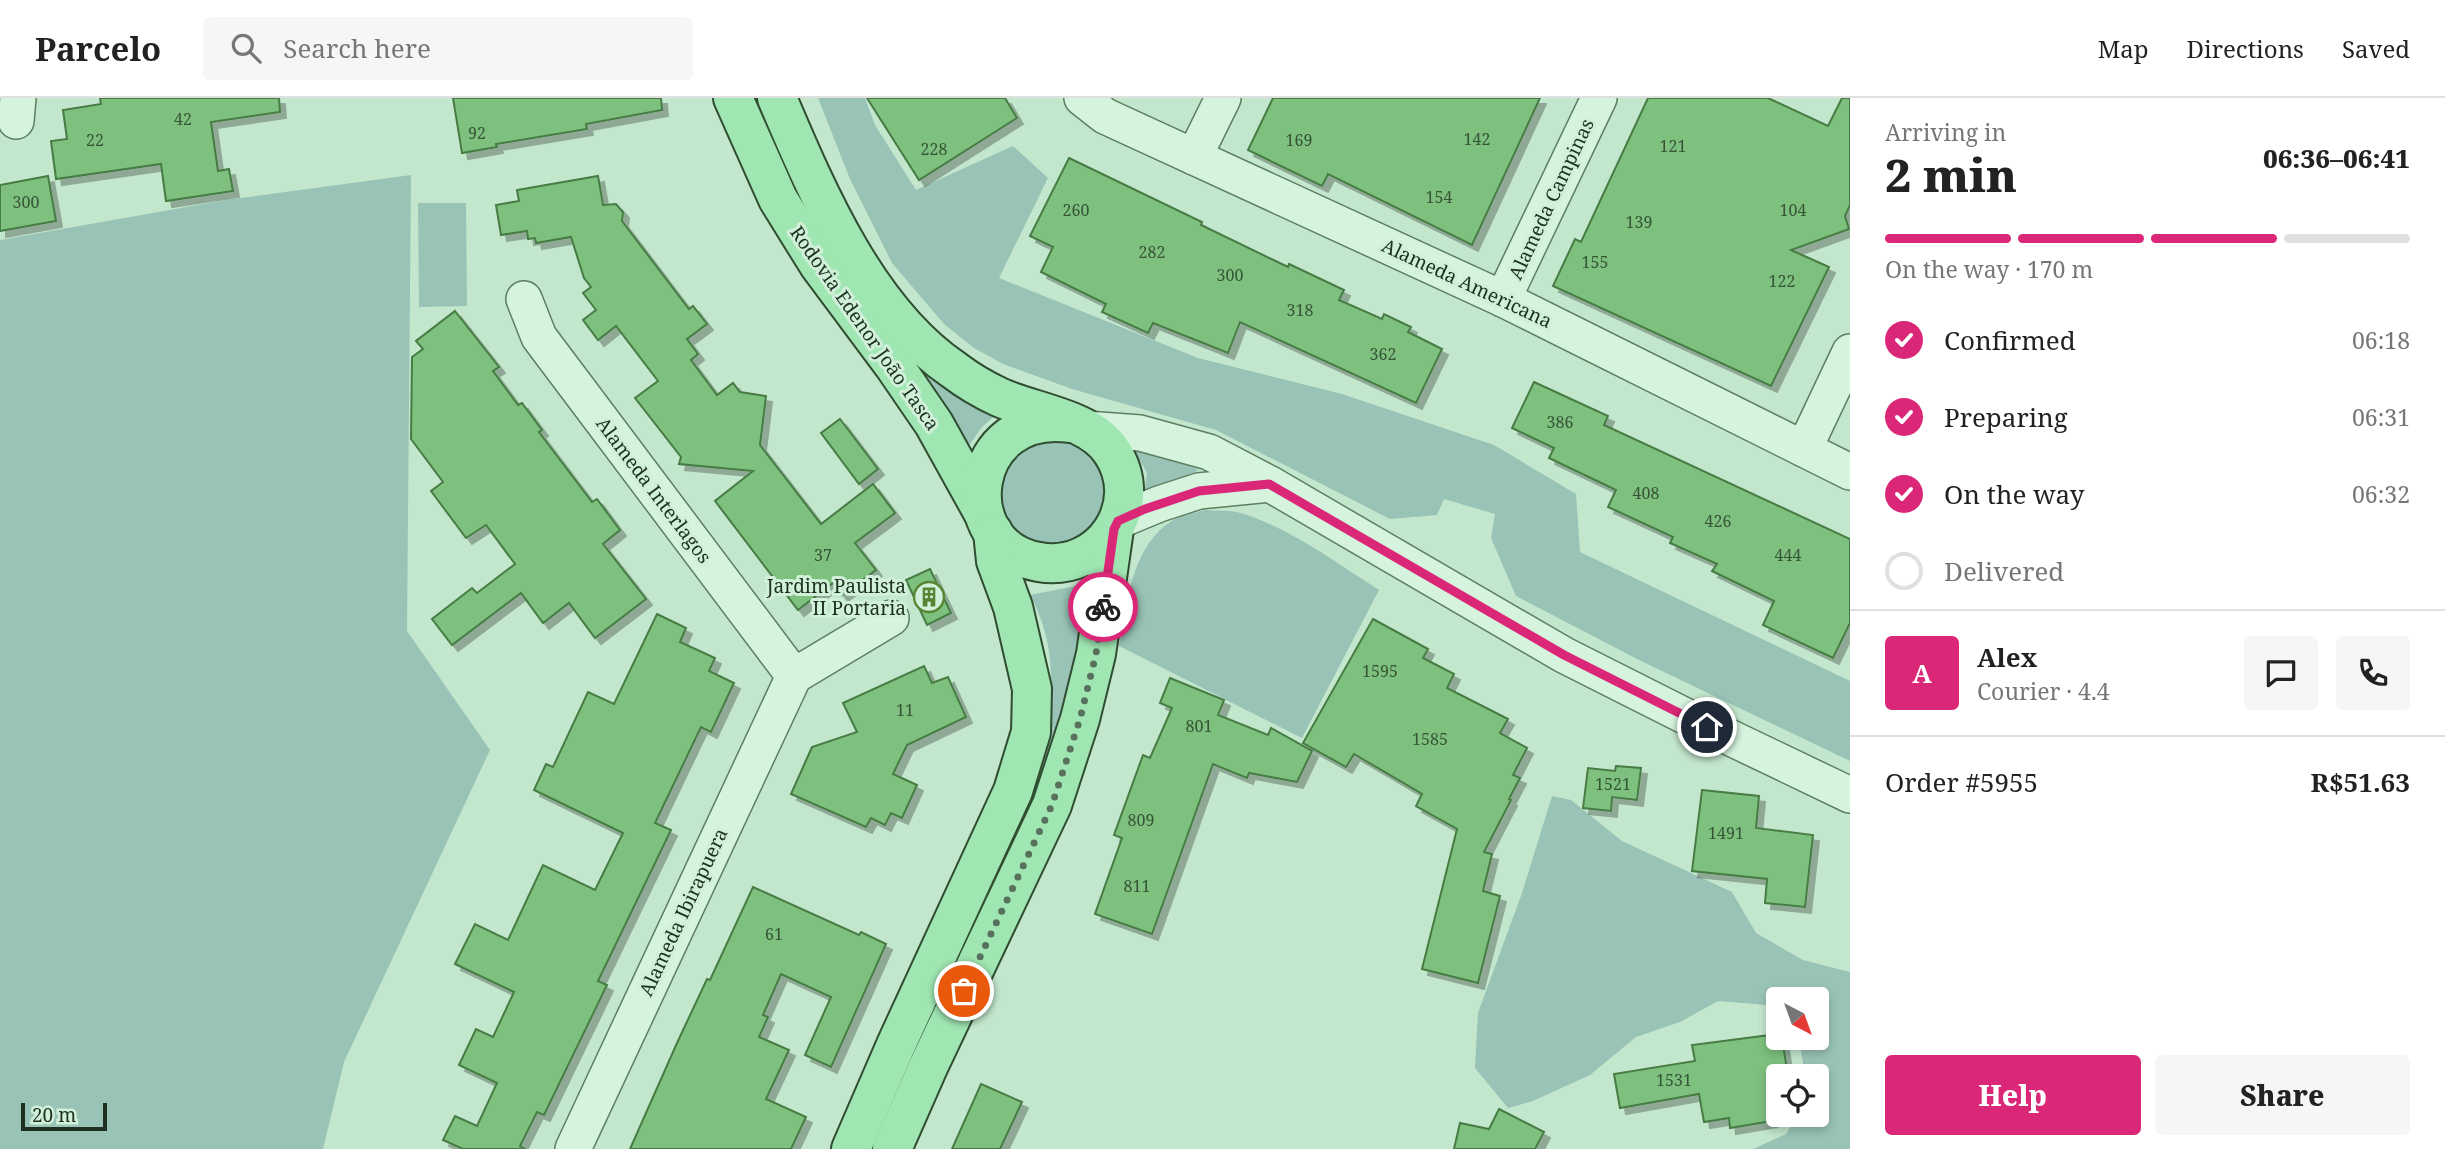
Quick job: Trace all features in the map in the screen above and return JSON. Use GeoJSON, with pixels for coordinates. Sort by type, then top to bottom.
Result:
{"type":"FeatureCollection","features":[{"type":"Feature","properties":{"kind":"main road","name":"Rodovia Edenor João Tasca"},"geometry":{"type":"LineString","coordinates":[[733,98],[778,199],[819,265],[934,424],[989,524],[996,561],[1013,607],[1032,689],[1031,732],[1013,791],[851,1149]]}},
{"type":"Feature","properties":{"kind":"main road","name":"Rodovia Edenor João Tasca"},"geometry":{"type":"LineString","coordinates":[[777,98],[823,203],[852,255],[885,304],[926,348],[953,370],[999,397],[1078,426]]}},
{"type":"Feature","properties":{"kind":"main road"},"geometry":{"type":"LineString","coordinates":[[891,1149],[1052,805],[1080,719],[1096,654],[1116,525],[1125,497],[1119,465],[1100,438],[1078,426],[1053,420],[1036,422],[1020,429],[1006,439],[986,466],[982,482],[982,500],[989,524],[1004,545],[1019,556],[1036,562],[1072,562],[1103,543],[1116,525]]}},
{"type":"Feature","properties":{"kind":"street","name":"Alameda Americana"},"geometry":{"type":"LineString","coordinates":[[1083,98],[1105,116],[1503,299],[1850,472]]}},
{"type":"Feature","properties":{"kind":"street"},"geometry":{"type":"LineString","coordinates":[[1194,157],[1223,98]]}},
{"type":"Feature","properties":{"kind":"street","name":"Alameda Campinas"},"geometry":{"type":"LineString","coordinates":[[1503,299],[1599,98]]}},
{"type":"Feature","properties":{"kind":"street","name":"Alameda Interlagos"},"geometry":{"type":"LineString","coordinates":[[524,299],[540,337],[794,676]]}},
{"type":"Feature","properties":{"kind":"street"},"geometry":{"type":"LineString","coordinates":[[1804,449],[1850,352]]}},
{"type":"Feature","properties":{"kind":"street"},"geometry":{"type":"LineString","coordinates":[[1078,426],[1140,433],[1209,452],[1564,655],[1850,795]]}},
{"type":"Feature","properties":{"kind":"street"},"geometry":{"type":"LineString","coordinates":[[1116,525],[1150,507],[1199,491],[1269,484]]}},
{"type":"Feature","properties":{"kind":"street"},"geometry":{"type":"LineString","coordinates":[[794,676],[891,618]]}},
{"type":"Feature","properties":{"kind":"street","name":"Alameda Ibirapuera"},"geometry":{"type":"LineString","coordinates":[[573,1149],[794,676]]}},
{"type":"Feature","properties":{"kind":"shaded area"},"geometry":{"type":"Polygon","coordinates":[[[753,98],[760,98],[783,154],[997,414],[982,427],[968,447],[945,404],[797,201],[753,98]]]}},
{"type":"Feature","properties":{"kind":"shaded area"},"geometry":{"type":"Polygon","coordinates":[[[818,98],[865,98],[875,125],[916,190],[1013,146],[1048,178],[999,278],[1198,358],[1342,394],[1494,445],[1576,494],[1580,552],[1850,681],[1850,761],[1639,660],[1516,596],[1491,538],[1495,514],[1444,499],[1437,515],[1390,519],[1216,430],[1072,389],[1003,364],[974,348],[944,324],[892,263],[850,179],[818,98]]]}},
{"type":"Feature","properties":{"kind":"shaded area"},"geometry":{"type":"Polygon","coordinates":[[[411,175],[407,631],[490,750],[344,1062],[323,1149],[0,1149],[0,240],[226,200],[411,175]]]}},
{"type":"Feature","properties":{"kind":"shaded area"},"geometry":{"type":"Polygon","coordinates":[[[418,203],[466,203],[467,306],[419,307],[418,203]]]}},
{"type":"Feature","properties":{"kind":"shaded area"},"geometry":{"type":"Polygon","coordinates":[[[1062,436],[1090,450],[1108,477],[1100,526],[1057,550],[1011,532],[996,487],[1018,448],[1062,436]]]}},
{"type":"Feature","properties":{"kind":"shaded area"},"geometry":{"type":"Polygon","coordinates":[[[1133,448],[1176,460],[1199,470],[1144,495],[1147,473],[1133,448]]]}},
{"type":"Feature","properties":{"kind":"shaded area"},"geometry":{"type":"Polygon","coordinates":[[[1205,510],[1237,512],[1274,526],[1379,590],[1302,738],[1119,646],[1129,593],[1148,544],[1173,520],[1205,510]]]}},
{"type":"Feature","properties":{"kind":"shaded area"},"geometry":{"type":"Polygon","coordinates":[[[1086,584],[1071,681],[1047,778],[921,1054],[911,1049],[1049,733],[1051,679],[1048,646],[1030,595],[1086,584]]]}},
{"type":"Feature","properties":{"kind":"shaded area"},"geometry":{"type":"Polygon","coordinates":[[[1552,796],[1571,800],[1622,841],[1732,892],[1756,933],[1803,960],[1850,972],[1850,1149],[1753,1149],[1786,1134],[1790,1127],[1829,1127],[1829,1064],[1803,1064],[1801,1050],[1829,1050],[1829,987],[1766,987],[1766,1005],[1718,1001],[1680,1022],[1636,1037],[1590,1075],[1533,1101],[1508,1108],[1475,1068],[1478,1013],[1522,893],[1552,796]]]}},
{"type":"Feature","properties":{"kind":"building"},"geometry":{"type":"Polygon","coordinates":[[[100,98],[279,98],[280,112],[211,122],[218,171],[229,169],[233,191],[166,201],[161,164],[56,179],[51,141],[67,139],[63,110],[101,104],[100,98]]]}},
{"type":"Feature","properties":{"kind":"building"},"geometry":{"type":"Polygon","coordinates":[[[453,98],[661,98],[662,110],[586,124],[587,129],[496,144],[497,147],[462,153],[453,98]]]}},
{"type":"Feature","properties":{"kind":"building"},"geometry":{"type":"Polygon","coordinates":[[[867,98],[1005,98],[1017,118],[919,180],[867,98]]]}},
{"type":"Feature","properties":{"kind":"building"},"geometry":{"type":"Polygon","coordinates":[[[1273,98],[1540,98],[1472,245],[1328,174],[1322,186],[1248,150],[1273,98]]]}},
{"type":"Feature","properties":{"kind":"building"},"geometry":{"type":"Polygon","coordinates":[[[1648,98],[1768,98],[1828,126],[1842,98],[1850,98],[1850,205],[1845,216],[1849,229],[1791,250],[1829,267],[1771,386],[1553,286],[1575,239],[1581,242],[1648,98]]]}},
{"type":"Feature","properties":{"kind":"building"},"geometry":{"type":"Polygon","coordinates":[[[1069,158],[1288,267],[1289,264],[1344,290],[1339,300],[1382,319],[1384,314],[1411,327],[1408,332],[1442,349],[1416,403],[1240,322],[1228,353],[1153,323],[1148,333],[1102,312],[1106,304],[1041,272],[1053,247],[1030,236],[1069,158]]]}},
{"type":"Feature","properties":{"kind":"building"},"geometry":{"type":"Polygon","coordinates":[[[48,176],[56,221],[0,231],[0,185],[48,176]]]}},
{"type":"Feature","properties":{"kind":"building"},"geometry":{"type":"Polygon","coordinates":[[[598,176],[603,205],[616,204],[623,212],[622,221],[689,309],[693,306],[707,324],[687,339],[698,354],[691,360],[717,395],[733,383],[740,392],[766,396],[760,445],[821,524],[873,484],[895,513],[855,543],[876,570],[842,595],[833,583],[798,610],[715,501],[753,471],[679,464],[681,457],[635,398],[658,381],[616,326],[598,340],[583,320],[596,310],[583,293],[591,287],[584,278],[571,237],[536,243],[535,238],[528,239],[527,231],[501,235],[496,205],[519,201],[517,190],[598,176]]]}},
{"type":"Feature","properties":{"kind":"building"},"geometry":{"type":"Polygon","coordinates":[[[455,311],[499,367],[493,371],[518,405],[522,403],[542,430],[539,432],[592,502],[597,499],[620,530],[603,544],[646,599],[595,638],[569,603],[543,623],[521,593],[452,645],[432,619],[472,588],[477,593],[515,564],[486,525],[466,538],[431,491],[443,482],[411,439],[412,357],[423,349],[416,341],[455,311]]]}},
{"type":"Feature","properties":{"kind":"building"},"geometry":{"type":"Polygon","coordinates":[[[1534,382],[1608,416],[1604,425],[1850,539],[1850,623],[1833,658],[1763,625],[1774,601],[1712,571],[1717,564],[1670,543],[1673,537],[1608,507],[1616,490],[1549,458],[1554,448],[1512,428],[1534,382]]]}},
{"type":"Feature","properties":{"kind":"building"},"geometry":{"type":"Polygon","coordinates":[[[840,419],[878,469],[859,484],[821,433],[840,419]]]}},
{"type":"Feature","properties":{"kind":"building","name":"Jardim Paulista II Portaria"},"geometry":{"type":"Polygon","coordinates":[[[930,569],[951,613],[927,625],[906,580],[930,569]]]}},
{"type":"Feature","properties":{"kind":"building"},"geometry":{"type":"Polygon","coordinates":[[[657,614],[686,628],[680,642],[715,658],[709,671],[734,683],[711,732],[701,727],[655,823],[671,830],[598,981],[607,985],[544,1115],[537,1112],[520,1146],[525,1149],[463,1149],[443,1140],[455,1116],[477,1126],[497,1083],[459,1065],[476,1029],[493,1037],[514,992],[455,964],[475,924],[508,940],[543,865],[595,890],[623,833],[534,790],[546,764],[553,767],[588,692],[614,704],[657,614]]]}},
{"type":"Feature","properties":{"kind":"building"},"geometry":{"type":"Polygon","coordinates":[[[1373,619],[1428,649],[1423,658],[1454,674],[1447,688],[1508,719],[1500,733],[1527,748],[1513,775],[1520,778],[1509,799],[1511,800],[1484,852],[1492,854],[1483,891],[1500,896],[1478,983],[1422,969],[1457,829],[1416,806],[1422,794],[1354,754],[1346,767],[1303,743],[1373,619]]]}},
{"type":"Feature","properties":{"kind":"building"},"geometry":{"type":"Polygon","coordinates":[[[924,666],[932,683],[948,677],[966,717],[907,745],[893,774],[917,785],[902,818],[891,813],[885,825],[871,818],[866,827],[791,794],[812,747],[857,732],[843,703],[924,666]]]}},
{"type":"Feature","properties":{"kind":"building"},"geometry":{"type":"Polygon","coordinates":[[[1170,678],[1224,700],[1218,715],[1268,735],[1271,728],[1312,751],[1297,782],[1249,773],[1247,778],[1213,764],[1152,934],[1095,914],[1122,838],[1114,835],[1143,755],[1150,758],[1172,708],[1160,703],[1170,678]]]}},
{"type":"Feature","properties":{"kind":"building"},"geometry":{"type":"Polygon","coordinates":[[[1616,766],[1641,768],[1637,800],[1612,797],[1611,811],[1583,808],[1588,768],[1615,771],[1616,766]]]}},
{"type":"Feature","properties":{"kind":"building"},"geometry":{"type":"Polygon","coordinates":[[[1702,790],[1759,796],[1756,828],[1813,835],[1805,907],[1765,903],[1767,879],[1692,871],[1702,790]]]}},
{"type":"Feature","properties":{"kind":"building"},"geometry":{"type":"Polygon","coordinates":[[[753,887],[859,935],[861,932],[886,944],[831,1067],[805,1055],[831,997],[781,974],[763,1015],[768,1017],[759,1037],[789,1050],[766,1099],[806,1117],[791,1149],[630,1149],[707,979],[710,980],[753,887]]]}},
{"type":"Feature","properties":{"kind":"building"},"geometry":{"type":"Polygon","coordinates":[[[1766,1036],[1766,1050],[1784,1050],[1786,1064],[1766,1064],[1766,1122],[1730,1128],[1729,1118],[1704,1122],[1699,1094],[1620,1108],[1614,1074],[1695,1061],[1692,1045],[1766,1036]]]}},
{"type":"Feature","properties":{"kind":"building"},"geometry":{"type":"Polygon","coordinates":[[[981,1084],[1022,1102],[1000,1149],[952,1149],[981,1084]]]}},
{"type":"Feature","properties":{"kind":"building"},"geometry":{"type":"Polygon","coordinates":[[[1499,1109],[1544,1132],[1535,1149],[1454,1149],[1460,1123],[1489,1129],[1499,1109]]]}},
{"type":"Feature","properties":{"kind":"way so far"},"geometry":{"type":"LineString","coordinates":[[964,991],[1052,805],[1080,719],[1096,654],[1103,607]]}},
{"type":"Feature","properties":{"kind":"place","name":"Jardim Paulista II Portaria"},"geometry":{"type":"Point","coordinates":[929,597]}},
{"type":"Feature","properties":{"kind":"route"},"geometry":{"type":"LineString","coordinates":[[1103,607],[1114,529],[1118,521],[1199,491],[1269,484],[1564,655],[1707,727]]}}]}
